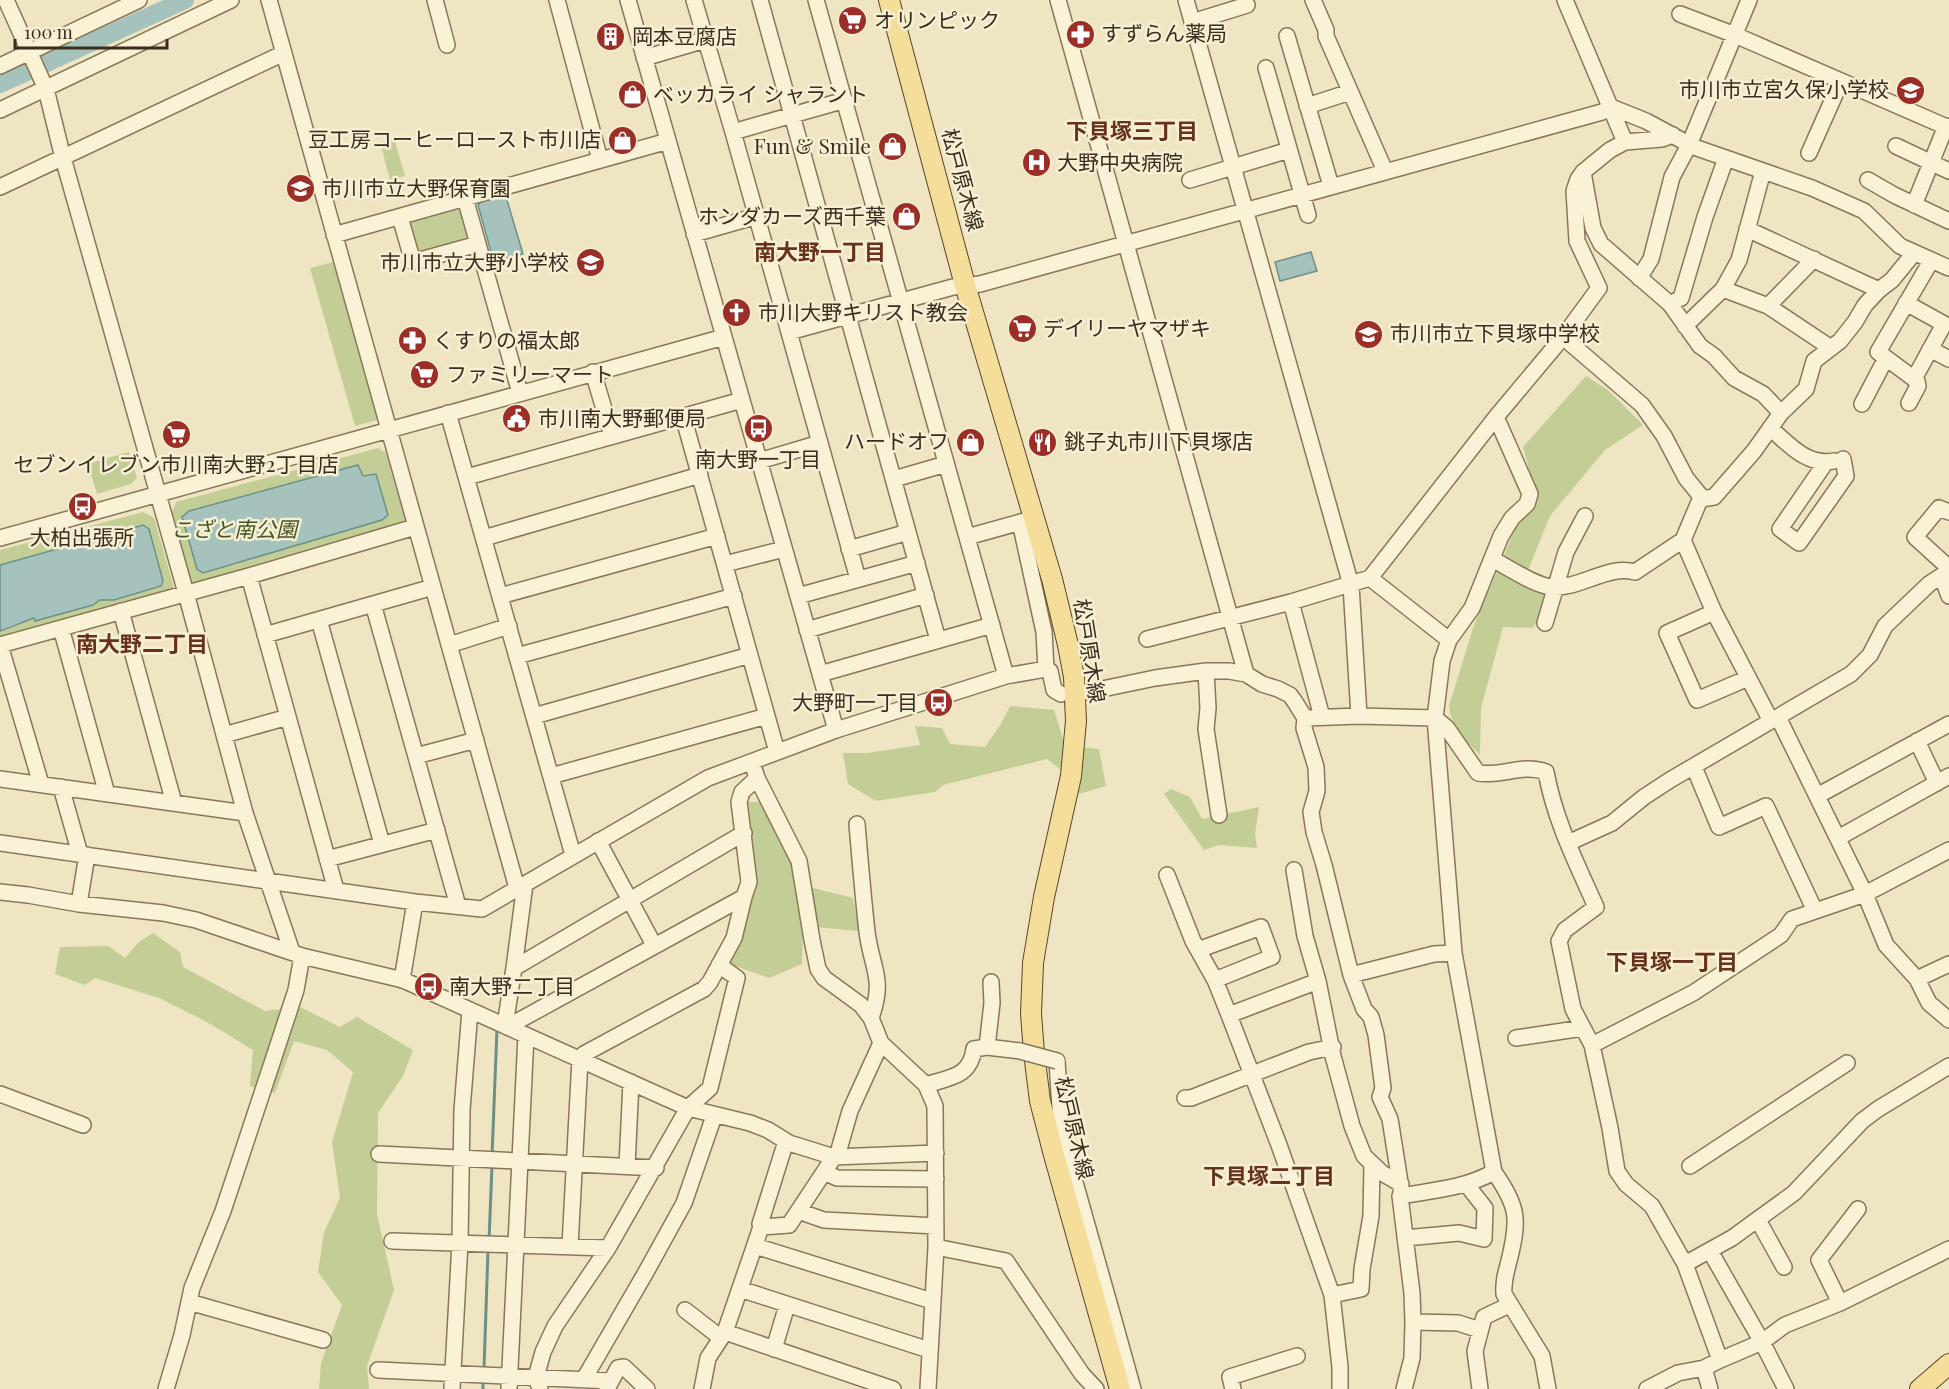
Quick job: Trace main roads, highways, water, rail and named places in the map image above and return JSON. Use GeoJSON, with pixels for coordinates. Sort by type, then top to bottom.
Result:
{"type":"FeatureCollection","features":[{"type":"Feature","properties":{"kind":"main road","name":"松戸原木線"},"geometry":{"type":"LineString","coordinates":[[889,0],[1027,520],[1052,579],[1074,677],[1076,721],[1071,776],[1044,897],[1033,963],[1031,1014],[1040,1101],[1107,1319],[1120,1389]]}},
{"type":"Feature","properties":{"kind":"main road"},"geometry":{"type":"LineString","coordinates":[[1920,1389],[1949,1364]]}},
{"type":"Feature","properties":{"kind":"water"},"geometry":{"type":"Polygon","coordinates":[[[503,197],[507,200],[523,254],[494,263],[478,205],[482,201],[503,197]]]}},
{"type":"Feature","properties":{"kind":"water"},"geometry":{"type":"Polygon","coordinates":[[[1311,252],[1317,271],[1280,281],[1275,262],[1311,252]]]}},
{"type":"Feature","properties":{"kind":"water","name":"こざと南公園"},"geometry":{"type":"Polygon","coordinates":[[[358,465],[363,476],[376,474],[388,515],[382,520],[203,573],[197,569],[182,517],[189,511],[358,465]]]}},
{"type":"Feature","properties":{"kind":"water"},"geometry":{"type":"Polygon","coordinates":[[[143,525],[149,529],[163,581],[161,586],[114,600],[100,600],[93,605],[35,621],[34,618],[0,631],[0,565],[143,525]]]}},
{"type":"Feature","properties":{"kind":"waterway"},"geometry":{"type":"LineString","coordinates":[[0,84],[185,0]]}},
{"type":"Feature","properties":{"kind":"waterway"},"geometry":{"type":"LineString","coordinates":[[492,1156],[497,1029]]}},
{"type":"Feature","properties":{"kind":"waterway"},"geometry":{"type":"LineString","coordinates":[[489,1240],[492,1166]]}},
{"type":"Feature","properties":{"kind":"waterway"},"geometry":{"type":"LineString","coordinates":[[484,1369],[488,1250]]}},
{"type":"Feature","properties":{"kind":"waterway"},"geometry":{"type":"LineString","coordinates":[[483,1379],[483,1389]]}},
{"type":"Feature","properties":{"kind":"place","name":"オリンピック"},"geometry":{"type":"Point","coordinates":[853,21]}},
{"type":"Feature","properties":{"kind":"place","name":"すずらん薬局"},"geometry":{"type":"Point","coordinates":[1080,34]}},
{"type":"Feature","properties":{"kind":"place","name":"岡本豆腐店"},"geometry":{"type":"Point","coordinates":[611,37]}},
{"type":"Feature","properties":{"kind":"place","name":"市川市立宮久保小学校"},"geometry":{"type":"Point","coordinates":[1910,90]}},
{"type":"Feature","properties":{"kind":"place","name":"ベッカライ シャラント"},"geometry":{"type":"Point","coordinates":[632,95]}},
{"type":"Feature","properties":{"kind":"place","name":"豆工房コーヒーロースト市川店"},"geometry":{"type":"Point","coordinates":[622,140]}},
{"type":"Feature","properties":{"kind":"place","name":"Fun & Smile"},"geometry":{"type":"Point","coordinates":[892,147]}},
{"type":"Feature","properties":{"kind":"place","name":"大野中央病院"},"geometry":{"type":"Point","coordinates":[1036,163]}},
{"type":"Feature","properties":{"kind":"place","name":"市川市立大野保育園"},"geometry":{"type":"Point","coordinates":[301,189]}},
{"type":"Feature","properties":{"kind":"place","name":"ホンダカーズ西千葉"},"geometry":{"type":"Point","coordinates":[907,217]}},
{"type":"Feature","properties":{"kind":"place","name":"市川市立大野小学校"},"geometry":{"type":"Point","coordinates":[590,263]}},
{"type":"Feature","properties":{"kind":"place","name":"市川大野キリスト教会"},"geometry":{"type":"Point","coordinates":[737,313]}},
{"type":"Feature","properties":{"kind":"place","name":"デイリーヤマザキ"},"geometry":{"type":"Point","coordinates":[1022,329]}},
{"type":"Feature","properties":{"kind":"place","name":"市川市立下貝塚中学校"},"geometry":{"type":"Point","coordinates":[1369,334]}},
{"type":"Feature","properties":{"kind":"place","name":"くすりの福太郎"},"geometry":{"type":"Point","coordinates":[412,341]}},
{"type":"Feature","properties":{"kind":"place","name":"ファミリーマート"},"geometry":{"type":"Point","coordinates":[425,375]}},
{"type":"Feature","properties":{"kind":"place","name":"市川南大野郵便局"},"geometry":{"type":"Point","coordinates":[517,419]}},
{"type":"Feature","properties":{"kind":"place","name":"南大野一丁目"},"geometry":{"type":"Point","coordinates":[758,429]}},
{"type":"Feature","properties":{"kind":"place","name":"セブンイレブン市川南大野2丁目店"},"geometry":{"type":"Point","coordinates":[176,434]}},
{"type":"Feature","properties":{"kind":"place","name":"ハードオフ"},"geometry":{"type":"Point","coordinates":[970,442]}},
{"type":"Feature","properties":{"kind":"place","name":"銚子丸市川下貝塚店"},"geometry":{"type":"Point","coordinates":[1043,442]}},
{"type":"Feature","properties":{"kind":"place","name":"大柏出張所"},"geometry":{"type":"Point","coordinates":[82,507]}},
{"type":"Feature","properties":{"kind":"place","name":"大野町一丁目"},"geometry":{"type":"Point","coordinates":[939,703]}},
{"type":"Feature","properties":{"kind":"place","name":"南大野二丁目"},"geometry":{"type":"Point","coordinates":[428,987]}},
{"type":"Feature","properties":{"kind":"district","name":"下貝塚三丁目"},"geometry":{"type":"Point","coordinates":[1132,131]}},
{"type":"Feature","properties":{"kind":"district","name":"南大野一丁目"},"geometry":{"type":"Point","coordinates":[820,252]}},
{"type":"Feature","properties":{"kind":"district","name":"南大野二丁目"},"geometry":{"type":"Point","coordinates":[142,644]}},
{"type":"Feature","properties":{"kind":"district","name":"下貝塚一丁目"},"geometry":{"type":"Point","coordinates":[1672,962]}},
{"type":"Feature","properties":{"kind":"district","name":"下貝塚二丁目"},"geometry":{"type":"Point","coordinates":[1269,1176]}}]}
